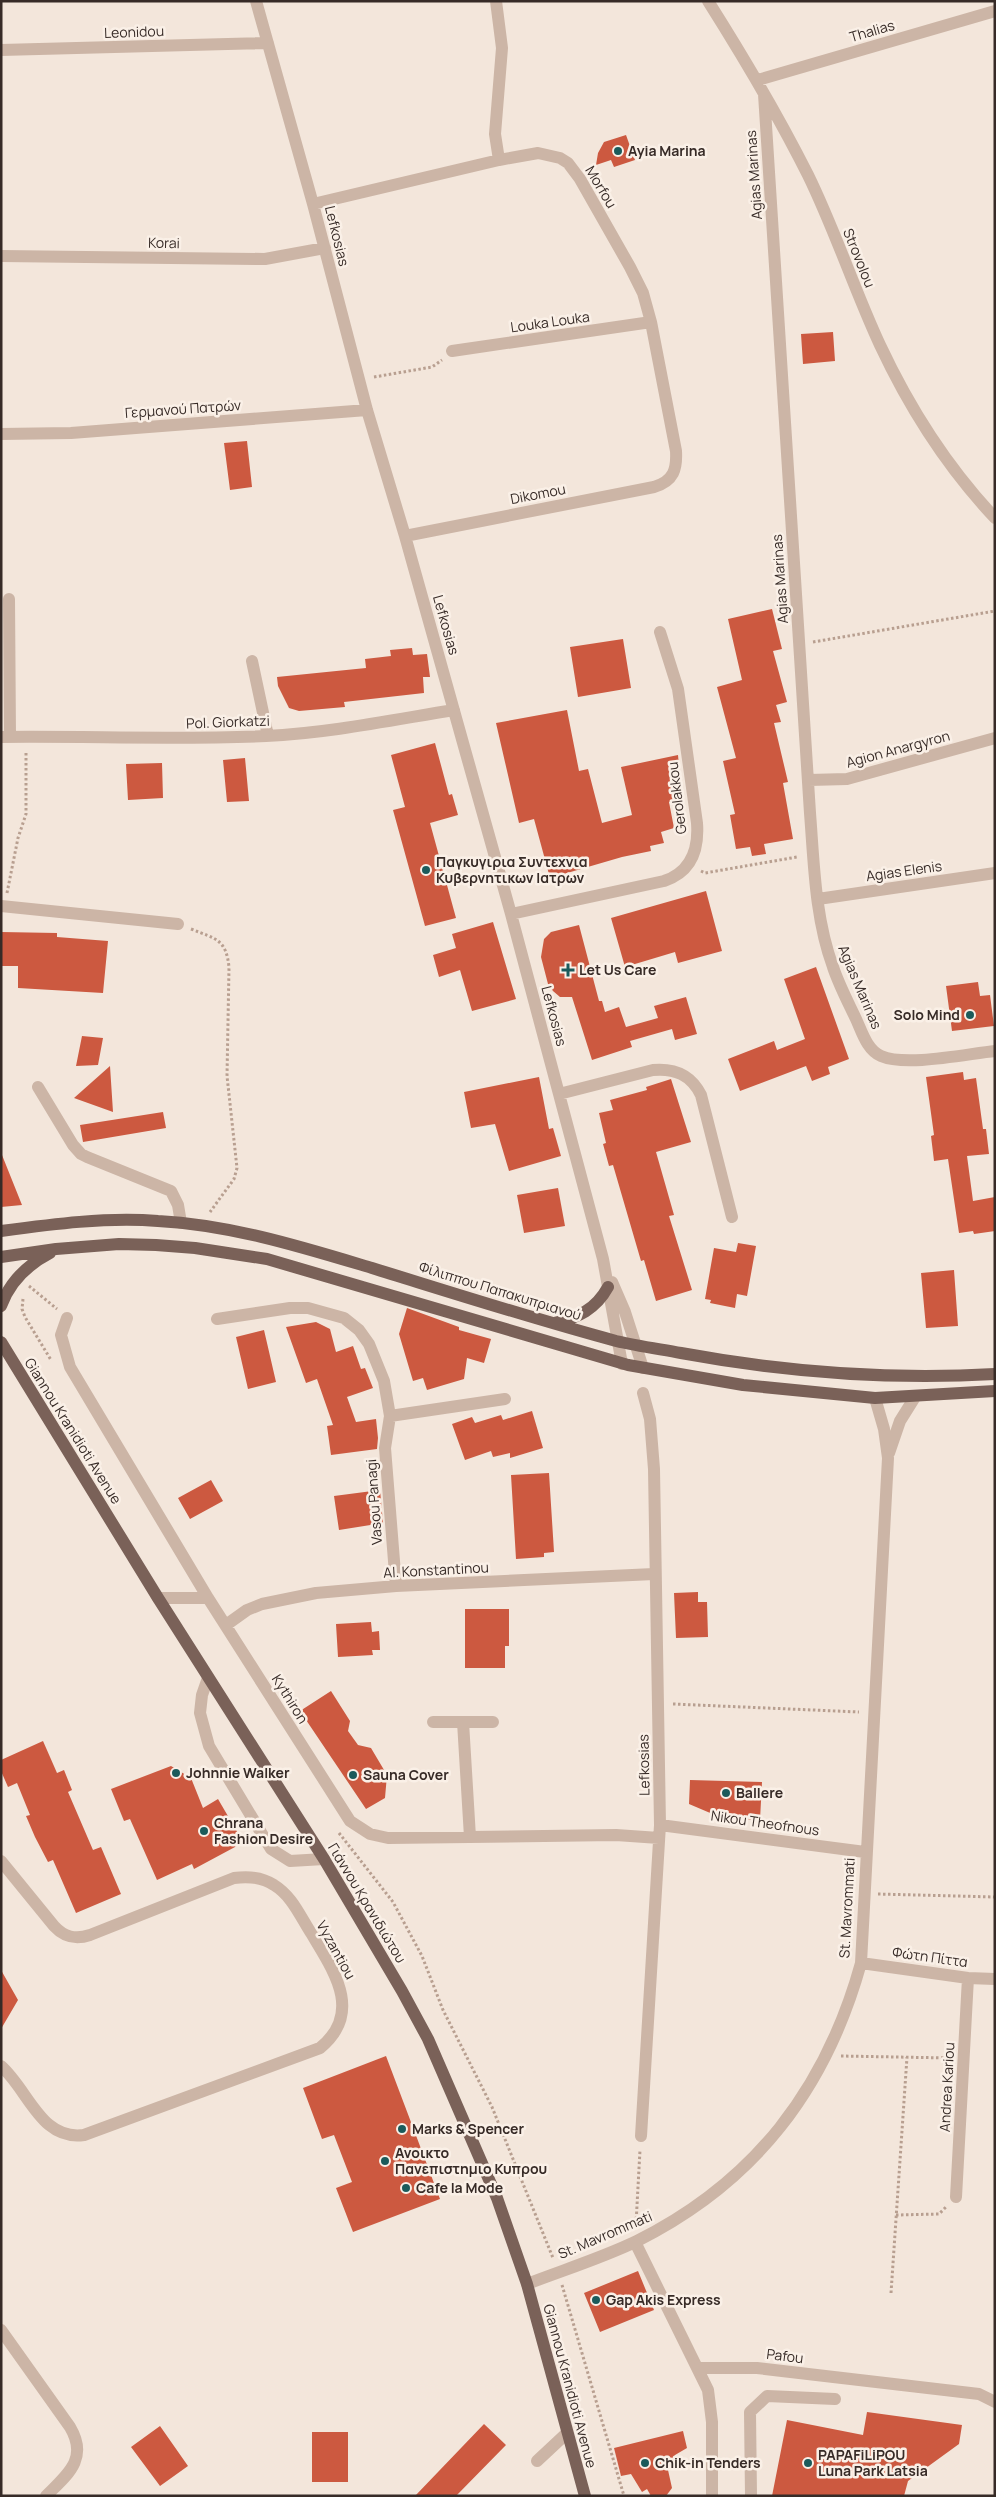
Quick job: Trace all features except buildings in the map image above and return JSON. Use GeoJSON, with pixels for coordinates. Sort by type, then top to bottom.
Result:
{"type":"FeatureCollection","features":[{"type":"Feature","properties":{"kind":"main road","name":"Φίλιππου Παπακυπριανού"},"geometry":{"type":"LineString","coordinates":[[1,1232],[46,1225],[115,1220],[181,1223],[272,1238],[619,1342],[745,1365],[891,1376],[945,1377],[995,1374]]}},
{"type":"Feature","properties":{"kind":"main road"},"geometry":{"type":"LineString","coordinates":[[1,1257],[56,1249],[118,1244],[156,1245],[267,1259],[622,1364],[643,1368],[743,1385],[875,1398],[995,1391]]}},
{"type":"Feature","properties":{"kind":"main road"},"geometry":{"type":"LineString","coordinates":[[1,1306],[10,1285],[18,1275],[40,1258],[56,1249]]}},
{"type":"Feature","properties":{"kind":"main road"},"geometry":{"type":"LineString","coordinates":[[554,1323],[569,1320],[590,1309],[600,1301],[608,1288]]}},
{"type":"Feature","properties":{"kind":"main road","name":"Giannou Kranidioti Avenue"},"geometry":{"type":"LineString","coordinates":[[1,1342],[120,1535]]}},
{"type":"Feature","properties":{"kind":"main road","name":"Γιάννου Κρανιδιώτου"},"geometry":{"type":"LineString","coordinates":[[120,1535],[208,1678],[324,1859],[402,1991],[428,2039],[497,2198],[527,2284]]}},
{"type":"Feature","properties":{"kind":"main road","name":"Giannou Kranidioti Avenue"},"geometry":{"type":"LineString","coordinates":[[527,2284],[585,2496]]}},
{"type":"Feature","properties":{"kind":"street","name":"Lefkosias"},"geometry":{"type":"LineString","coordinates":[[256,1],[314,204],[367,410],[405,536],[511,914],[603,1259],[622,1364]]}},
{"type":"Feature","properties":{"kind":"street"},"geometry":{"type":"LineString","coordinates":[[496,1],[502,48],[495,134],[499,160]]}},
{"type":"Feature","properties":{"kind":"street","name":"Strovolou"},"geometry":{"type":"LineString","coordinates":[[708,1],[758,80],[808,175],[881,346],[905,393],[932,438],[980,503],[995,518]]}},
{"type":"Feature","properties":{"kind":"street"},"geometry":{"type":"LineString","coordinates":[[992,1],[995,10]]}},
{"type":"Feature","properties":{"kind":"street","name":"Thalias"},"geometry":{"type":"LineString","coordinates":[[758,80],[995,10]]}},
{"type":"Feature","properties":{"kind":"street","name":"Leonidou"},"geometry":{"type":"LineString","coordinates":[[1,50],[268,43]]}},
{"type":"Feature","properties":{"kind":"street","name":"Agias Marinas"},"geometry":{"type":"LineString","coordinates":[[764,94],[813,854],[823,931],[833,968],[864,1038],[873,1052],[890,1059],[900,1060],[995,1051]]}},
{"type":"Feature","properties":{"kind":"street","name":"Morfou"},"geometry":{"type":"LineString","coordinates":[[314,204],[499,160],[538,153],[560,158],[575,171],[643,293],[651,322],[676,451],[676,469],[673,476]]}},
{"type":"Feature","properties":{"kind":"street","name":"Korai"},"geometry":{"type":"LineString","coordinates":[[1,256],[265,259],[325,248]]}},
{"type":"Feature","properties":{"kind":"street","name":"Louka Louka"},"geometry":{"type":"LineString","coordinates":[[452,351],[651,322]]}},
{"type":"Feature","properties":{"kind":"street","name":"Γερμανού Πατρών"},"geometry":{"type":"LineString","coordinates":[[1,434],[71,433],[367,410]]}},
{"type":"Feature","properties":{"kind":"street","name":"Dikomou"},"geometry":{"type":"LineString","coordinates":[[405,536],[654,487],[668,482],[673,476]]}},
{"type":"Feature","properties":{"kind":"street"},"geometry":{"type":"LineString","coordinates":[[6,737],[9,598]]}},
{"type":"Feature","properties":{"kind":"street","name":"Gerolakkou"},"geometry":{"type":"LineString","coordinates":[[660,632],[678,689],[697,823],[696,848],[689,865]]}},
{"type":"Feature","properties":{"kind":"street"},"geometry":{"type":"LineString","coordinates":[[252,661],[268,736]]}},
{"type":"Feature","properties":{"kind":"street","name":"Pol. Giorkatzi"},"geometry":{"type":"LineString","coordinates":[[6,737],[182,739],[268,736],[329,730],[454,710]]}},
{"type":"Feature","properties":{"kind":"street","name":"Agion Anargyron"},"geometry":{"type":"LineString","coordinates":[[809,780],[847,778],[995,738]]}},
{"type":"Feature","properties":{"kind":"street"},"geometry":{"type":"LineString","coordinates":[[511,914],[664,881],[678,875],[689,865]]}},
{"type":"Feature","properties":{"kind":"street","name":"Agias Elenis"},"geometry":{"type":"LineString","coordinates":[[818,898],[995,874]]}},
{"type":"Feature","properties":{"kind":"street"},"geometry":{"type":"LineString","coordinates":[[3,906],[178,924]]}},
{"type":"Feature","properties":{"kind":"street"},"geometry":{"type":"LineString","coordinates":[[559,1094],[653,1070],[664,1069],[683,1073],[697,1087],[701,1095],[732,1217]]}},
{"type":"Feature","properties":{"kind":"street"},"geometry":{"type":"LineString","coordinates":[[38,1086],[76,1150],[81,1154],[171,1190],[178,1205],[181,1223]]}},
{"type":"Feature","properties":{"kind":"street","name":"Lefkosias"},"geometry":{"type":"LineString","coordinates":[[603,1259],[643,1368]]}},
{"type":"Feature","properties":{"kind":"street","name":"Vasou Panagi"},"geometry":{"type":"LineString","coordinates":[[217,1320],[290,1308],[317,1310],[344,1318],[359,1330],[373,1352],[384,1381],[390,1416],[385,1448],[396,1586]]}},
{"type":"Feature","properties":{"kind":"street","name":"Kythiron"},"geometry":{"type":"LineString","coordinates":[[67,1318],[61,1335],[70,1367],[208,1598],[350,1821],[362,1830],[378,1837],[616,1835],[659,1831]]}},
{"type":"Feature","properties":{"kind":"street","name":"Lefkosias"},"geometry":{"type":"LineString","coordinates":[[641,2136],[659,1831],[654,1469],[650,1419],[643,1393]]}},
{"type":"Feature","properties":{"kind":"street","name":"St. Mavrommati"},"geometry":{"type":"LineString","coordinates":[[888,1458],[900,1421],[915,1397]]}},
{"type":"Feature","properties":{"kind":"street","name":"St. Mavrommati"},"geometry":{"type":"LineString","coordinates":[[527,2284],[635,2242],[689,2211],[749,2163],[797,2105],[826,2056],[844,2017],[860,1963],[888,1458],[884,1429],[875,1398]]}},
{"type":"Feature","properties":{"kind":"street"},"geometry":{"type":"LineString","coordinates":[[390,1416],[505,1399]]}},
{"type":"Feature","properties":{"kind":"street","name":"Al. Konstantinou"},"geometry":{"type":"LineString","coordinates":[[226,1625],[247,1610],[278,1600],[316,1593],[396,1586],[654,1574]]}},
{"type":"Feature","properties":{"kind":"street"},"geometry":{"type":"LineString","coordinates":[[158,1598],[208,1598]]}},
{"type":"Feature","properties":{"kind":"street"},"geometry":{"type":"LineString","coordinates":[[208,1678],[202,1695],[200,1713],[207,1741],[215,1759],[271,1849],[290,1862],[324,1859]]}},
{"type":"Feature","properties":{"kind":"street"},"geometry":{"type":"LineString","coordinates":[[433,1722],[493,1722]]}},
{"type":"Feature","properties":{"kind":"street"},"geometry":{"type":"LineString","coordinates":[[463,1722],[470,1837]]}},
{"type":"Feature","properties":{"kind":"street","name":"Nikou Theofnous"},"geometry":{"type":"LineString","coordinates":[[659,1831],[865,1852]]}},
{"type":"Feature","properties":{"kind":"street","name":"Vyzantiou"},"geometry":{"type":"LineString","coordinates":[[1,1861],[54,1926],[64,1935],[76,1938],[90,1935],[234,1878],[251,1877],[266,1881],[279,1888],[291,1901],[337,1977],[342,1992],[342,2002],[335,2031],[320,2048],[84,2135],[62,2134],[49,2126],[1,2066]]}},
{"type":"Feature","properties":{"kind":"street","name":"Φώτη Πίττα"},"geometry":{"type":"LineString","coordinates":[[860,1963],[968,1978],[995,1979]]}},
{"type":"Feature","properties":{"kind":"street","name":"Andrea Kariou"},"geometry":{"type":"LineString","coordinates":[[956,2197],[968,1978]]}},
{"type":"Feature","properties":{"kind":"street"},"geometry":{"type":"LineString","coordinates":[[635,2242],[699,2368],[712,2406],[712,2496]]}},
{"type":"Feature","properties":{"kind":"street"},"geometry":{"type":"LineString","coordinates":[[1,2330],[70,2427],[77,2445],[77,2456],[73,2468],[46,2496]]}},
{"type":"Feature","properties":{"kind":"street","name":"Pafou"},"geometry":{"type":"LineString","coordinates":[[699,2368],[757,2368],[979,2394],[995,2402]]}},
{"type":"Feature","properties":{"kind":"street"},"geometry":{"type":"LineString","coordinates":[[751,2496],[750,2412],[767,2396],[835,2400]]}},
{"type":"Feature","properties":{"kind":"street"},"geometry":{"type":"LineString","coordinates":[[537,2461],[567,2434]]}},
{"type":"Feature","properties":{"kind":"path"},"geometry":{"type":"LineString","coordinates":[[359,380],[432,367],[452,351]]}},
{"type":"Feature","properties":{"kind":"path"},"geometry":{"type":"LineString","coordinates":[[800,644],[995,611]]}},
{"type":"Feature","properties":{"kind":"path"},"geometry":{"type":"LineString","coordinates":[[3,906],[18,838],[26,814],[26,737]]}},
{"type":"Feature","properties":{"kind":"path"},"geometry":{"type":"LineString","coordinates":[[689,865],[704,873],[813,854]]}},
{"type":"Feature","properties":{"kind":"path"},"geometry":{"type":"LineString","coordinates":[[178,924],[221,942],[227,952],[229,968],[227,1076],[237,1168],[234,1179],[202,1226]]}},
{"type":"Feature","properties":{"kind":"path"},"geometry":{"type":"LineString","coordinates":[[28,1285],[67,1318]]}},
{"type":"Feature","properties":{"kind":"path"},"geometry":{"type":"LineString","coordinates":[[24,1294],[22,1309],[25,1317],[54,1365]]}},
{"type":"Feature","properties":{"kind":"path"},"geometry":{"type":"LineString","coordinates":[[657,1704],[873,1712]]}},
{"type":"Feature","properties":{"kind":"path"},"geometry":{"type":"LineString","coordinates":[[338,1832],[393,1902],[422,1956],[443,2010],[492,2107],[558,2272],[624,2496]]}},
{"type":"Feature","properties":{"kind":"path"},"geometry":{"type":"LineString","coordinates":[[863,1894],[995,1897]]}},
{"type":"Feature","properties":{"kind":"path"},"geometry":{"type":"LineString","coordinates":[[826,2056],[963,2058]]}},
{"type":"Feature","properties":{"kind":"path"},"geometry":{"type":"LineString","coordinates":[[891,2293],[907,2057]]}},
{"type":"Feature","properties":{"kind":"path"},"geometry":{"type":"LineString","coordinates":[[635,2242],[641,2136]]}},
{"type":"Feature","properties":{"kind":"path"},"geometry":{"type":"LineString","coordinates":[[896,2215],[939,2214],[956,2197]]}},
{"type":"Feature","properties":{"kind":"place","name":"Ayia Marina"},"geometry":{"type":"Point","coordinates":[618,151]}},
{"type":"Feature","properties":{"kind":"place","name":"Παγκυγιρια Συντεχνια Κυβερνητικων Ιατρων"},"geometry":{"type":"Point","coordinates":[426,870]}},
{"type":"Feature","properties":{"kind":"place","name":"Let Us Care"},"geometry":{"type":"Point","coordinates":[568,970]}},
{"type":"Feature","properties":{"kind":"place","name":"Solo Mind"},"geometry":{"type":"Point","coordinates":[970,1015]}},
{"type":"Feature","properties":{"kind":"place","name":"Johnnie Walker"},"geometry":{"type":"Point","coordinates":[176,1773]}},
{"type":"Feature","properties":{"kind":"place","name":"Sauna Cover"},"geometry":{"type":"Point","coordinates":[353,1775]}},
{"type":"Feature","properties":{"kind":"place","name":"Ballere"},"geometry":{"type":"Point","coordinates":[726,1793]}},
{"type":"Feature","properties":{"kind":"place","name":"Chrana Fashion Desire"},"geometry":{"type":"Point","coordinates":[204,1831]}},
{"type":"Feature","properties":{"kind":"place","name":"Marks & Spencer"},"geometry":{"type":"Point","coordinates":[402,2129]}},
{"type":"Feature","properties":{"kind":"place","name":"Ανοικτο Πανεπιστημιο Κυπρου"},"geometry":{"type":"Point","coordinates":[385,2161]}},
{"type":"Feature","properties":{"kind":"place","name":"Cafe la Mode"},"geometry":{"type":"Point","coordinates":[406,2188]}},
{"type":"Feature","properties":{"kind":"place","name":"Gap Akis Express"},"geometry":{"type":"Point","coordinates":[596,2300]}},
{"type":"Feature","properties":{"kind":"place","name":"Chik-in Tenders"},"geometry":{"type":"Point","coordinates":[645,2463]}},
{"type":"Feature","properties":{"kind":"place","name":"PAPAFiLiPOU Luna Park Latsia"},"geometry":{"type":"Point","coordinates":[808,2463]}}]}
